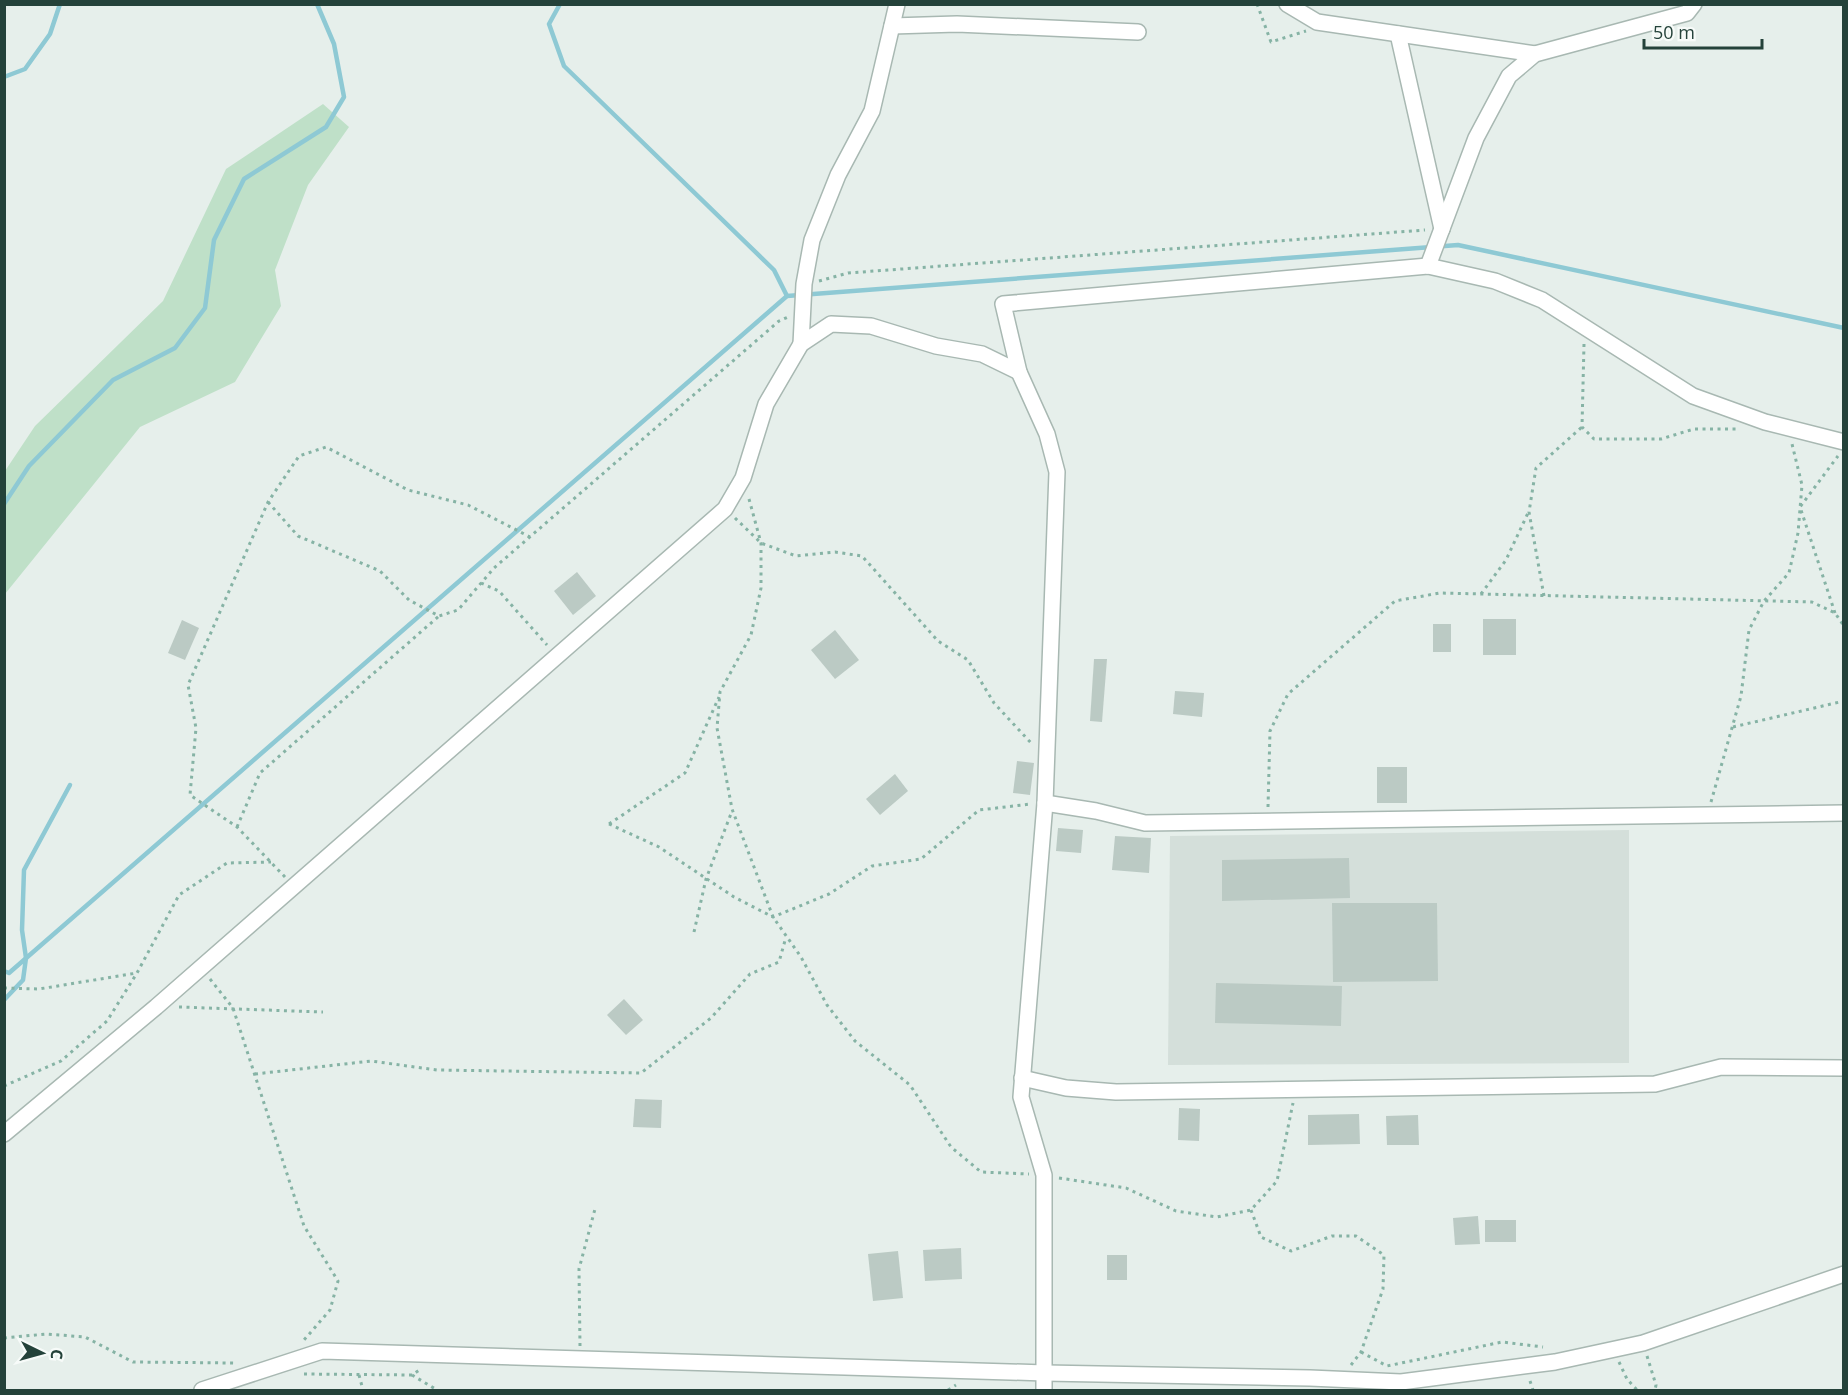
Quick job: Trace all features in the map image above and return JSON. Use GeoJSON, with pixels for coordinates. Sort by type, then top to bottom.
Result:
{"type":"FeatureCollection","features":[{"type":"Feature","properties":{"kind":"street"},"geometry":{"type":"LineString","coordinates":[[801,344],[804,284],[812,240],[838,176],[872,111],[897,4]]}},
{"type":"Feature","properties":{"kind":"street"},"geometry":{"type":"LineString","coordinates":[[1287,4],[1317,22],[1535,54],[1687,13],[1694,4]]}},
{"type":"Feature","properties":{"kind":"street"},"geometry":{"type":"LineString","coordinates":[[892,26],[957,24],[1138,32]]}},
{"type":"Feature","properties":{"kind":"street"},"geometry":{"type":"LineString","coordinates":[[1398,34],[1442,229]]}},
{"type":"Feature","properties":{"kind":"street"},"geometry":{"type":"LineString","coordinates":[[1428,266],[1476,138],[1509,76],[1535,54]]}},
{"type":"Feature","properties":{"kind":"street"},"geometry":{"type":"LineString","coordinates":[[1044,1390],[1044,1175],[1021,1097],[1045,803],[1057,472],[1047,434],[1019,372],[1003,304],[1428,266],[1495,281],[1542,300],[1693,396],[1765,422],[1844,442]]}},
{"type":"Feature","properties":{"kind":"street"},"geometry":{"type":"LineString","coordinates":[[4,1134],[201,968],[725,508],[743,478],[766,404],[801,344],[831,324],[871,326],[936,346],[982,354],[1019,372]]}},
{"type":"Feature","properties":{"kind":"street"},"geometry":{"type":"LineString","coordinates":[[1045,803],[1096,811],[1145,823],[1844,813]]}},
{"type":"Feature","properties":{"kind":"street"},"geometry":{"type":"LineString","coordinates":[[1022,1078],[1066,1088],[1116,1092],[1655,1084],[1721,1067],[1844,1068]]}},
{"type":"Feature","properties":{"kind":"street"},"geometry":{"type":"LineString","coordinates":[[202,1390],[322,1352],[1401,1382],[1555,1362],[1643,1343],[1844,1274]]}},
{"type":"Feature","properties":{"kind":"path"},"geometry":{"type":"LineString","coordinates":[[1257,4],[1271,42],[1330,24]]}},
{"type":"Feature","properties":{"kind":"path"},"geometry":{"type":"LineString","coordinates":[[804,284],[848,273],[1442,229]]}},
{"type":"Feature","properties":{"kind":"path"},"geometry":{"type":"LineString","coordinates":[[237,827],[261,773],[439,616],[458,610],[494,568],[779,321],[803,310]]}},
{"type":"Feature","properties":{"kind":"path"},"geometry":{"type":"LineString","coordinates":[[1584,327],[1582,427],[1594,439],[1661,439],[1694,429],[1741,429]]}},
{"type":"Feature","properties":{"kind":"path"},"geometry":{"type":"LineString","coordinates":[[1481,594],[1506,560],[1529,512],[1536,468],[1582,427]]}},
{"type":"Feature","properties":{"kind":"path"},"geometry":{"type":"LineString","coordinates":[[1708,815],[1741,696],[1749,630],[1764,601],[1789,573],[1798,533],[1802,485],[1788,428]]}},
{"type":"Feature","properties":{"kind":"path"},"geometry":{"type":"LineString","coordinates":[[294,887],[237,827],[190,795],[196,728],[188,685],[267,502],[299,456],[326,447],[408,490],[468,504],[530,537]]}},
{"type":"Feature","properties":{"kind":"path"},"geometry":{"type":"LineString","coordinates":[[1800,507],[1844,447]]}},
{"type":"Feature","properties":{"kind":"path"},"geometry":{"type":"LineString","coordinates":[[743,478],[761,543],[761,588],[751,635],[720,692],[686,773],[609,824],[659,847],[734,897],[773,917],[829,894],[872,866],[921,859],[979,810],[1045,803]]}},
{"type":"Feature","properties":{"kind":"path"},"geometry":{"type":"LineString","coordinates":[[267,502],[298,536],[380,572],[409,600],[439,616]]}},
{"type":"Feature","properties":{"kind":"path"},"geometry":{"type":"LineString","coordinates":[[1800,507],[1835,613],[1844,626]]}},
{"type":"Feature","properties":{"kind":"path"},"geometry":{"type":"LineString","coordinates":[[725,508],[761,543],[795,556],[835,552],[862,556],[938,641],[968,660],[994,703],[1046,760]]}},
{"type":"Feature","properties":{"kind":"path"},"geometry":{"type":"LineString","coordinates":[[1529,512],[1544,596]]}},
{"type":"Feature","properties":{"kind":"path"},"geometry":{"type":"LineString","coordinates":[[482,583],[499,591],[557,656]]}},
{"type":"Feature","properties":{"kind":"path"},"geometry":{"type":"LineString","coordinates":[[1268,821],[1270,731],[1288,694],[1395,601],[1440,593],[1812,602],[1835,613]]}},
{"type":"Feature","properties":{"kind":"path"},"geometry":{"type":"LineString","coordinates":[[720,692],[717,728],[732,809],[773,917],[801,957],[827,1005],[855,1041],[910,1085],[951,1147],[981,1172],[1044,1175],[1126,1188],[1176,1211],[1216,1216],[1251,1210],[1277,1181],[1296,1089]]}},
{"type":"Feature","properties":{"kind":"path"},"geometry":{"type":"LineString","coordinates":[[1733,727],[1844,701]]}},
{"type":"Feature","properties":{"kind":"path"},"geometry":{"type":"LineString","coordinates":[[694,932],[706,879],[732,809]]}},
{"type":"Feature","properties":{"kind":"path"},"geometry":{"type":"LineString","coordinates":[[4,1086],[61,1061],[107,1021],[137,973],[179,895],[227,863],[271,862]]}},
{"type":"Feature","properties":{"kind":"path"},"geometry":{"type":"LineString","coordinates":[[255,1074],[371,1060],[437,1070],[641,1073],[711,1018],[750,974],[778,962],[787,936]]}},
{"type":"Feature","properties":{"kind":"path"},"geometry":{"type":"LineString","coordinates":[[201,968],[232,1008],[304,1226],[338,1281],[330,1310],[285,1364]]}},
{"type":"Feature","properties":{"kind":"path"},"geometry":{"type":"LineString","coordinates":[[4,988],[39,989],[137,973]]}},
{"type":"Feature","properties":{"kind":"path"},"geometry":{"type":"LineString","coordinates":[[156,1007],[323,1012]]}},
{"type":"Feature","properties":{"kind":"path"},"geometry":{"type":"LineString","coordinates":[[580,1359],[579,1269],[595,1209]]}},
{"type":"Feature","properties":{"kind":"path"},"geometry":{"type":"LineString","coordinates":[[1251,1210],[1261,1237],[1292,1251],[1332,1236],[1356,1236],[1384,1255],[1383,1289],[1361,1352],[1340,1379]]}},
{"type":"Feature","properties":{"kind":"path"},"geometry":{"type":"LineString","coordinates":[[4,1338],[46,1334],[85,1337],[133,1362],[238,1363]]}},
{"type":"Feature","properties":{"kind":"path"},"geometry":{"type":"LineString","coordinates":[[1361,1352],[1387,1366],[1502,1342],[1549,1348]]}},
{"type":"Feature","properties":{"kind":"path"},"geometry":{"type":"LineString","coordinates":[[1643,1343],[1656,1385],[1654,1390]]}},
{"type":"Feature","properties":{"kind":"path"},"geometry":{"type":"LineString","coordinates":[[1613,1350],[1627,1379],[1637,1390]]}},
{"type":"Feature","properties":{"kind":"path"},"geometry":{"type":"LineString","coordinates":[[412,1375],[441,1355]]}},
{"type":"Feature","properties":{"kind":"path"},"geometry":{"type":"LineString","coordinates":[[301,1374],[412,1375],[437,1390]]}},
{"type":"Feature","properties":{"kind":"path"},"geometry":{"type":"LineString","coordinates":[[359,1375],[363,1390]]}},
{"type":"Feature","properties":{"kind":"shaded area"},"geometry":{"type":"Polygon","coordinates":[[[1629,830],[1629,1063],[1168,1065],[1170,836],[1629,830]]]}},
{"type":"Feature","properties":{"kind":"green space"},"geometry":{"type":"Polygon","coordinates":[[[323,104],[349,127],[308,185],[275,270],[281,306],[235,382],[140,427],[5,594],[5,471],[35,426],[163,301],[226,169],[323,104]]]}},
{"type":"Feature","properties":{"kind":"building"},"geometry":{"type":"Polygon","coordinates":[[[577,572],[596,596],[573,615],[554,591],[577,572]]]}},
{"type":"Feature","properties":{"kind":"building"},"geometry":{"type":"Polygon","coordinates":[[[1483,619],[1516,619],[1516,655],[1483,655],[1483,619]]]}},
{"type":"Feature","properties":{"kind":"building"},"geometry":{"type":"Polygon","coordinates":[[[182,620],[199,628],[185,660],[168,653],[182,620]]]}},
{"type":"Feature","properties":{"kind":"building"},"geometry":{"type":"Polygon","coordinates":[[[1433,624],[1451,624],[1451,652],[1433,652],[1433,624]]]}},
{"type":"Feature","properties":{"kind":"building"},"geometry":{"type":"Polygon","coordinates":[[[835,630],[859,660],[835,679],[811,650],[835,630]]]}},
{"type":"Feature","properties":{"kind":"building"},"geometry":{"type":"Polygon","coordinates":[[[1094,659],[1107,659],[1102,722],[1090,721],[1094,659]]]}},
{"type":"Feature","properties":{"kind":"building"},"geometry":{"type":"Polygon","coordinates":[[[1175,691],[1204,693],[1202,717],[1173,714],[1175,691]]]}},
{"type":"Feature","properties":{"kind":"building"},"geometry":{"type":"Polygon","coordinates":[[[1017,761],[1034,763],[1030,795],[1013,793],[1017,761]]]}},
{"type":"Feature","properties":{"kind":"building"},"geometry":{"type":"Polygon","coordinates":[[[1377,767],[1407,767],[1407,803],[1377,803],[1377,767]]]}},
{"type":"Feature","properties":{"kind":"building"},"geometry":{"type":"Polygon","coordinates":[[[895,774],[908,791],[880,815],[866,799],[895,774]]]}},
{"type":"Feature","properties":{"kind":"building"},"geometry":{"type":"Polygon","coordinates":[[[1058,828],[1083,830],[1081,853],[1056,851],[1058,828]]]}},
{"type":"Feature","properties":{"kind":"building"},"geometry":{"type":"Polygon","coordinates":[[[1115,836],[1151,838],[1149,873],[1112,870],[1115,836]]]}},
{"type":"Feature","properties":{"kind":"building"},"geometry":{"type":"Polygon","coordinates":[[[1349,858],[1350,898],[1222,901],[1222,860],[1349,858]]]}},
{"type":"Feature","properties":{"kind":"building"},"geometry":{"type":"Polygon","coordinates":[[[1332,903],[1437,903],[1438,981],[1333,982],[1332,903]]]}},
{"type":"Feature","properties":{"kind":"building"},"geometry":{"type":"Polygon","coordinates":[[[1216,983],[1342,986],[1341,1026],[1215,1023],[1216,983]]]}},
{"type":"Feature","properties":{"kind":"building"},"geometry":{"type":"Polygon","coordinates":[[[624,999],[643,1020],[626,1035],[607,1015],[624,999]]]}},
{"type":"Feature","properties":{"kind":"building"},"geometry":{"type":"Polygon","coordinates":[[[635,1099],[662,1100],[661,1128],[633,1127],[635,1099]]]}},
{"type":"Feature","properties":{"kind":"building"},"geometry":{"type":"Polygon","coordinates":[[[1179,1108],[1200,1109],[1199,1141],[1178,1140],[1179,1108]]]}},
{"type":"Feature","properties":{"kind":"building"},"geometry":{"type":"Polygon","coordinates":[[[1359,1114],[1360,1144],[1308,1145],[1308,1115],[1359,1114]]]}},
{"type":"Feature","properties":{"kind":"building"},"geometry":{"type":"Polygon","coordinates":[[[1418,1115],[1419,1145],[1387,1145],[1386,1116],[1418,1115]]]}},
{"type":"Feature","properties":{"kind":"building"},"geometry":{"type":"Polygon","coordinates":[[[1478,1216],[1480,1244],[1455,1245],[1453,1218],[1478,1216]]]}},
{"type":"Feature","properties":{"kind":"building"},"geometry":{"type":"Polygon","coordinates":[[[1485,1220],[1516,1220],[1516,1242],[1485,1242],[1485,1220]]]}},
{"type":"Feature","properties":{"kind":"building"},"geometry":{"type":"Polygon","coordinates":[[[961,1248],[962,1279],[925,1281],[923,1250],[961,1248]]]}},
{"type":"Feature","properties":{"kind":"building"},"geometry":{"type":"Polygon","coordinates":[[[898,1251],[903,1298],[873,1301],[868,1254],[898,1251]]]}},
{"type":"Feature","properties":{"kind":"building"},"geometry":{"type":"Polygon","coordinates":[[[1107,1255],[1127,1255],[1127,1280],[1107,1280],[1107,1255]]]}},
{"type":"Feature","properties":{"kind":"waterway"},"geometry":{"type":"LineString","coordinates":[[4,77],[25,69],[50,34],[60,4]]}},
{"type":"Feature","properties":{"kind":"waterway"},"geometry":{"type":"LineString","coordinates":[[4,504],[29,466],[113,380],[175,348],[205,308],[214,240],[244,179],[326,127],[344,97],[334,44],[317,4]]}},
{"type":"Feature","properties":{"kind":"waterway"},"geometry":{"type":"LineString","coordinates":[[560,4],[549,24],[564,66],[774,270],[787,296]]}},
{"type":"Feature","properties":{"kind":"waterway"},"geometry":{"type":"LineString","coordinates":[[4,971],[9,973],[787,296],[1458,245],[1844,328]]}},
{"type":"Feature","properties":{"kind":"waterway"},"geometry":{"type":"LineString","coordinates":[[4,1000],[23,980],[26,958],[22,930],[24,870],[70,785]]}}]}
